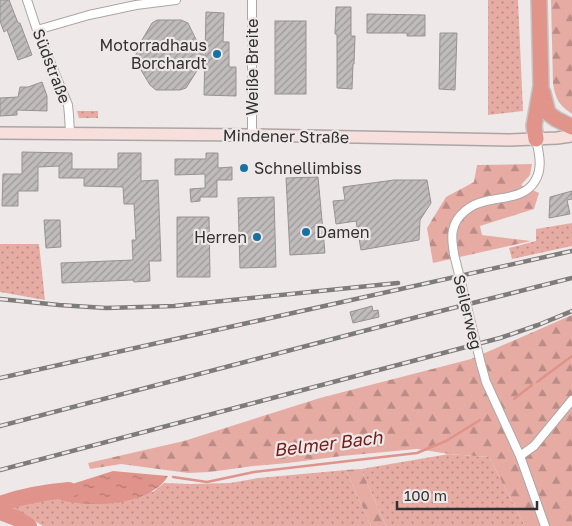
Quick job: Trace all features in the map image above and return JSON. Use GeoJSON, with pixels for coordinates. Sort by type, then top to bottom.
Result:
{"type":"FeatureCollection","features":[{"type":"Feature","properties":{"kind":"highway"},"geometry":{"type":"LineString","coordinates":[[536,139],[534,126],[541,86],[539,0]]}},
{"type":"Feature","properties":{"kind":"highway"},"geometry":{"type":"LineString","coordinates":[[536,139],[544,126],[548,113],[541,86]]}},
{"type":"Feature","properties":{"kind":"highway"},"geometry":{"type":"LineString","coordinates":[[548,113],[572,127]]}},
{"type":"Feature","properties":{"kind":"main road","name":"Mindener Straße"},"geometry":{"type":"LineString","coordinates":[[0,133],[510,140],[572,136]]}},
{"type":"Feature","properties":{"kind":"street","name":"Südstraße"},"geometry":{"type":"LineString","coordinates":[[27,0],[68,106],[70,133]]}},
{"type":"Feature","properties":{"kind":"street"},"geometry":{"type":"LineString","coordinates":[[37,30],[89,15],[136,5],[176,0]]}},
{"type":"Feature","properties":{"kind":"street","name":"Weiße Breite"},"geometry":{"type":"LineString","coordinates":[[252,0],[252,135]]}},
{"type":"Feature","properties":{"kind":"street","name":"Seilerweg"},"geometry":{"type":"LineString","coordinates":[[536,139],[540,167],[535,182],[525,192],[509,198],[484,201],[470,207],[458,218],[453,229],[452,242],[486,382],[520,456],[544,526]]}},
{"type":"Feature","properties":{"kind":"street"},"geometry":{"type":"LineString","coordinates":[[520,456],[534,446],[572,400]]}},
{"type":"Feature","properties":{"kind":"green space"},"geometry":{"type":"Polygon","coordinates":[[[488,0],[518,0],[523,111],[488,115],[488,0]]]}},
{"type":"Feature","properties":{"kind":"green space"},"geometry":{"type":"Polygon","coordinates":[[[551,0],[572,0],[572,114],[559,102],[553,84],[551,0]]]}},
{"type":"Feature","properties":{"kind":"green space"},"geometry":{"type":"Polygon","coordinates":[[[77,111],[98,111],[98,118],[79,118],[77,111]]]}},
{"type":"Feature","properties":{"kind":"green space"},"geometry":{"type":"Polygon","coordinates":[[[532,164],[530,175],[521,185],[539,193],[534,209],[480,226],[482,235],[531,241],[433,263],[427,228],[446,197],[474,182],[477,165],[532,164]]]}},
{"type":"Feature","properties":{"kind":"green space"},"geometry":{"type":"Polygon","coordinates":[[[572,223],[572,246],[512,259],[509,248],[536,241],[536,229],[572,223]]]}},
{"type":"Feature","properties":{"kind":"green space"},"geometry":{"type":"Polygon","coordinates":[[[0,244],[39,244],[45,300],[0,292],[0,244]]]}},
{"type":"Feature","properties":{"kind":"green space"},"geometry":{"type":"Polygon","coordinates":[[[572,315],[572,526],[525,526],[489,457],[417,449],[188,473],[121,464],[90,469],[88,463],[184,441],[320,398],[471,359],[572,315]]]}},
{"type":"Feature","properties":{"kind":"green space"},"geometry":{"type":"Polygon","coordinates":[[[449,454],[489,457],[525,526],[386,526],[361,469],[449,454]]]}},
{"type":"Feature","properties":{"kind":"green space"},"geometry":{"type":"Polygon","coordinates":[[[361,469],[386,526],[371,526],[346,470],[361,469]]]}},
{"type":"Feature","properties":{"kind":"green space"},"geometry":{"type":"Polygon","coordinates":[[[346,470],[371,526],[43,526],[9,506],[52,495],[59,499],[153,492],[164,483],[230,483],[259,478],[346,470]]]}},
{"type":"Feature","properties":{"kind":"water"},"geometry":{"type":"Polygon","coordinates":[[[113,471],[168,476],[148,494],[119,502],[88,504],[73,502],[61,500],[47,492],[113,471]]]}},
{"type":"Feature","properties":{"kind":"building"},"geometry":{"type":"Polygon","coordinates":[[[0,0],[9,0],[32,55],[18,60],[7,30],[4,32],[0,21],[0,0]]]}},
{"type":"Feature","properties":{"kind":"building"},"geometry":{"type":"Polygon","coordinates":[[[336,7],[351,7],[351,36],[355,36],[352,89],[337,88],[336,7]]]}},
{"type":"Feature","properties":{"kind":"building","name":"Motorradhaus Borchardt"},"geometry":{"type":"Polygon","coordinates":[[[206,12],[224,13],[223,42],[229,42],[229,67],[236,67],[236,96],[204,95],[206,12]]]}},
{"type":"Feature","properties":{"kind":"building"},"geometry":{"type":"Polygon","coordinates":[[[367,14],[425,15],[425,36],[407,36],[407,33],[367,33],[367,14]]]}},
{"type":"Feature","properties":{"kind":"building"},"geometry":{"type":"Polygon","coordinates":[[[157,20],[181,20],[188,23],[205,58],[186,88],[180,90],[156,90],[150,85],[138,65],[139,60],[136,59],[136,55],[137,50],[140,50],[139,45],[152,23],[157,20]]]}},
{"type":"Feature","properties":{"kind":"building"},"geometry":{"type":"Polygon","coordinates":[[[275,21],[306,21],[306,94],[275,94],[275,21]]]}},
{"type":"Feature","properties":{"kind":"building"},"geometry":{"type":"Polygon","coordinates":[[[440,33],[457,33],[455,90],[439,89],[440,33]]]}},
{"type":"Feature","properties":{"kind":"building"},"geometry":{"type":"Polygon","coordinates":[[[42,82],[47,96],[47,111],[17,110],[17,115],[0,116],[0,98],[18,97],[20,87],[28,87],[42,82]]]}},
{"type":"Feature","properties":{"kind":"building"},"geometry":{"type":"Polygon","coordinates":[[[22,152],[72,153],[72,169],[118,169],[118,153],[141,153],[141,181],[158,180],[161,261],[149,261],[150,281],[62,283],[61,263],[133,260],[132,240],[136,240],[134,204],[124,204],[123,187],[84,186],[84,178],[59,178],[59,166],[38,167],[38,191],[18,191],[18,206],[2,206],[3,174],[22,174],[22,152]]]}},
{"type":"Feature","properties":{"kind":"building"},"geometry":{"type":"Polygon","coordinates":[[[206,153],[218,153],[218,168],[232,167],[232,180],[217,180],[217,197],[200,197],[200,201],[191,202],[190,189],[205,188],[205,174],[175,175],[175,159],[206,159],[206,153]]]}},
{"type":"Feature","properties":{"kind":"building","name":"Damen"},"geometry":{"type":"Polygon","coordinates":[[[318,177],[325,253],[290,255],[286,178],[318,177]]]}},
{"type":"Feature","properties":{"kind":"building"},"geometry":{"type":"Polygon","coordinates":[[[394,180],[427,180],[431,203],[420,220],[419,240],[361,250],[356,221],[336,224],[333,201],[345,200],[343,187],[394,180]]]}},
{"type":"Feature","properties":{"kind":"building"},"geometry":{"type":"Polygon","coordinates":[[[572,191],[572,199],[567,200],[570,214],[549,218],[550,197],[572,191]]]}},
{"type":"Feature","properties":{"kind":"building","name":"Herren"},"geometry":{"type":"Polygon","coordinates":[[[274,197],[276,267],[240,268],[238,198],[274,197]]]}},
{"type":"Feature","properties":{"kind":"building"},"geometry":{"type":"Polygon","coordinates":[[[177,217],[209,217],[210,277],[177,277],[177,217]]]}},
{"type":"Feature","properties":{"kind":"building"},"geometry":{"type":"Polygon","coordinates":[[[44,220],[60,220],[61,247],[46,248],[44,220]]]}},
{"type":"Feature","properties":{"kind":"building"},"geometry":{"type":"Polygon","coordinates":[[[372,306],[373,311],[378,310],[379,317],[353,323],[350,312],[372,306]]]}},
{"type":"Feature","properties":{"kind":"waterway","name":"Belmer Bach"},"geometry":{"type":"LineString","coordinates":[[537,382],[572,356]]}},
{"type":"Feature","properties":{"kind":"waterway","name":"Belmer Bach"},"geometry":{"type":"LineString","coordinates":[[514,399],[532,385]]}},
{"type":"Feature","properties":{"kind":"waterway","name":"Belmer Bach"},"geometry":{"type":"LineString","coordinates":[[173,477],[207,482],[254,472],[417,453],[446,441],[480,420]]}},
{"type":"Feature","properties":{"kind":"waterway","name":"Belmer Bach"},"geometry":{"type":"LineString","coordinates":[[0,504],[34,495],[69,490]]}},
{"type":"Feature","properties":{"kind":"waterway"},"geometry":{"type":"LineString","coordinates":[[0,512],[16,518],[29,526]]}},
{"type":"Feature","properties":{"kind":"railway"},"geometry":{"type":"LineString","coordinates":[[0,378],[572,251]]}},
{"type":"Feature","properties":{"kind":"railway"},"geometry":{"type":"LineString","coordinates":[[0,426],[572,278]]}},
{"type":"Feature","properties":{"kind":"railway"},"geometry":{"type":"LineString","coordinates":[[0,299],[106,308],[174,306],[398,283]]}},
{"type":"Feature","properties":{"kind":"railway"},"geometry":{"type":"LineString","coordinates":[[0,470],[500,338],[572,311]]}},
{"type":"Feature","properties":{"kind":"place","name":"Motorradhaus Borchardt"},"geometry":{"type":"Point","coordinates":[217,54]}},
{"type":"Feature","properties":{"kind":"place","name":"Schnellimbiss"},"geometry":{"type":"Point","coordinates":[244,168]}},
{"type":"Feature","properties":{"kind":"place","name":"Damen"},"geometry":{"type":"Point","coordinates":[306,232]}},
{"type":"Feature","properties":{"kind":"place","name":"Herren"},"geometry":{"type":"Point","coordinates":[257,237]}}]}
